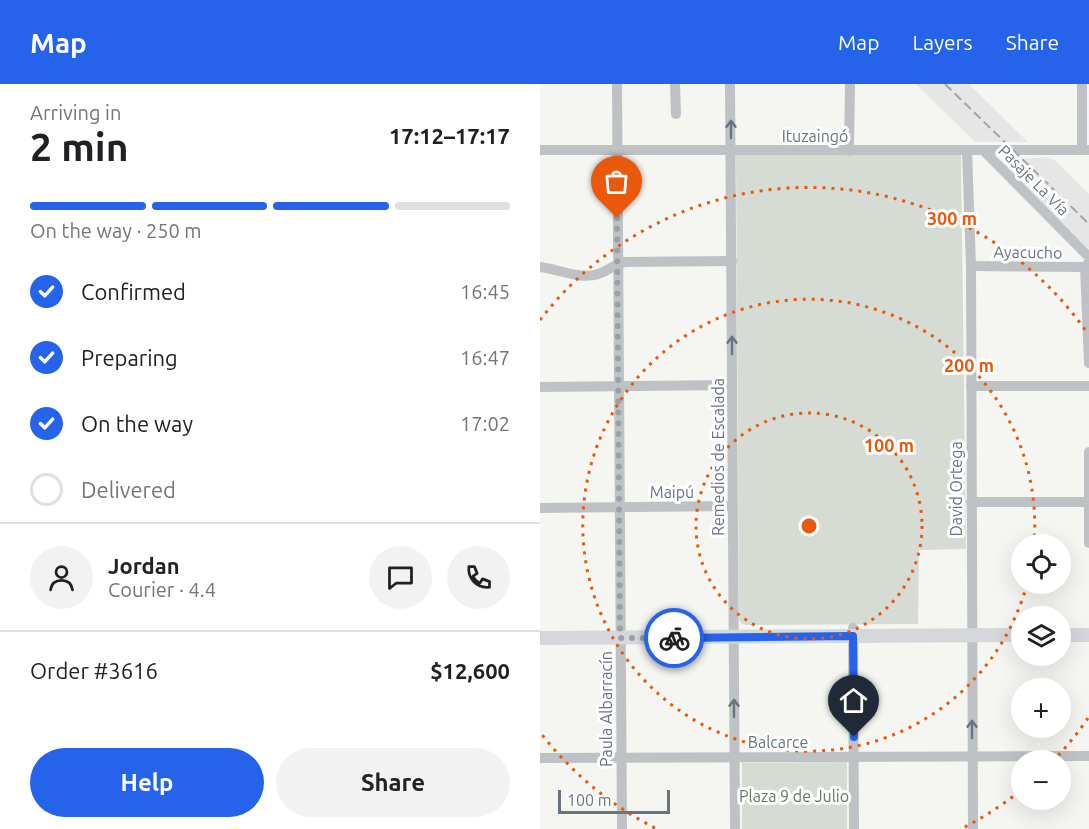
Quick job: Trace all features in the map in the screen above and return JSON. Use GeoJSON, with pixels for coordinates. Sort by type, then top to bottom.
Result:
{"type":"FeatureCollection","features":[{"type":"Feature","properties":{"kind":"main road"},"geometry":{"type":"LineString","coordinates":[[1071,627],[1089,626]]}},
{"type":"Feature","properties":{"kind":"main road"},"geometry":{"type":"LineString","coordinates":[[540,639],[620,634],[972,631],[1011,628]]}},
{"type":"Feature","properties":{"kind":"main road"},"geometry":{"type":"LineString","coordinates":[[540,630],[620,634]]}},
{"type":"Feature","properties":{"kind":"main road"},"geometry":{"type":"LineString","coordinates":[[972,631],[1011,634]]}},
{"type":"Feature","properties":{"kind":"main road"},"geometry":{"type":"LineString","coordinates":[[1071,635],[1089,635]]}},
{"type":"Feature","properties":{"kind":"street","name":"Paula Albarracín"},"geometry":{"type":"LineString","coordinates":[[617,84],[621,829]]}},
{"type":"Feature","properties":{"kind":"street"},"geometry":{"type":"LineString","coordinates":[[675,84],[676,114]]}},
{"type":"Feature","properties":{"kind":"street","name":"Remedios de Escalada"},"geometry":{"type":"LineString","coordinates":[[730,84],[735,829]]}},
{"type":"Feature","properties":{"kind":"street"},"geometry":{"type":"LineString","coordinates":[[849,151],[850,84]]}},
{"type":"Feature","properties":{"kind":"street"},"geometry":{"type":"LineString","coordinates":[[1082,84],[1085,150]]}},
{"type":"Feature","properties":{"kind":"street","name":"Ituzaingó"},"geometry":{"type":"LineString","coordinates":[[540,150],[1085,150]]}},
{"type":"Feature","properties":{"kind":"street","name":"David Ortega"},"geometry":{"type":"LineString","coordinates":[[967,150],[971,266],[973,829]]}},
{"type":"Feature","properties":{"kind":"street","name":"Pasaje La Vía"},"geometry":{"type":"LineString","coordinates":[[983,150],[1088,262]]}},
{"type":"Feature","properties":{"kind":"street"},"geometry":{"type":"LineString","coordinates":[[540,267],[589,276],[599,274],[617,264],[732,261]]}},
{"type":"Feature","properties":{"kind":"street"},"geometry":{"type":"LineString","coordinates":[[1088,262],[1089,363]]}},
{"type":"Feature","properties":{"kind":"street","name":"Ayacucho"},"geometry":{"type":"LineString","coordinates":[[971,266],[1088,262]]}},
{"type":"Feature","properties":{"kind":"street"},"geometry":{"type":"LineString","coordinates":[[540,387],[732,385]]}},
{"type":"Feature","properties":{"kind":"street"},"geometry":{"type":"LineString","coordinates":[[971,386],[1089,386]]}},
{"type":"Feature","properties":{"kind":"street"},"geometry":{"type":"LineString","coordinates":[[1089,452],[1089,543]]}},
{"type":"Feature","properties":{"kind":"street"},"geometry":{"type":"LineString","coordinates":[[971,502],[1089,502]]}},
{"type":"Feature","properties":{"kind":"street","name":"Maipú"},"geometry":{"type":"LineString","coordinates":[[540,508],[733,506]]}},
{"type":"Feature","properties":{"kind":"street"},"geometry":{"type":"LineString","coordinates":[[853,632],[854,829]]}},
{"type":"Feature","properties":{"kind":"street","name":"Balcarce"},"geometry":{"type":"LineString","coordinates":[[540,758],[1089,756]]}},
{"type":"Feature","properties":{"kind":"shaded area"},"geometry":{"type":"Polygon","coordinates":[[[916,84],[969,84],[1028,142],[975,142],[916,84]]]}},
{"type":"Feature","properties":{"kind":"shaded area"},"geometry":{"type":"Polygon","coordinates":[[[1047,157],[1056,161],[1089,194],[1089,249],[999,161],[1047,157]]]}},
{"type":"Feature","properties":{"kind":"green space"},"geometry":{"type":"Polygon","coordinates":[[[736,155],[961,155],[966,549],[919,550],[918,624],[747,625],[742,624],[739,620],[736,155]]]}},
{"type":"Feature","properties":{"kind":"green space","name":"Plaza 9 de Julio"},"geometry":{"type":"Polygon","coordinates":[[[847,762],[847,829],[742,829],[742,763],[847,762]]]}},
{"type":"Feature","properties":{"kind":"railway"},"geometry":{"type":"LineString","coordinates":[[945,84],[1089,224]]}},
{"type":"Feature","properties":{"kind":"way so far"},"geometry":{"type":"LineString","coordinates":[[617,218],[620,638],[674,638]]}},
{"type":"Feature","properties":{"kind":"route"},"geometry":{"type":"LineString","coordinates":[[674,638],[853,636],[854,737]]}}]}
